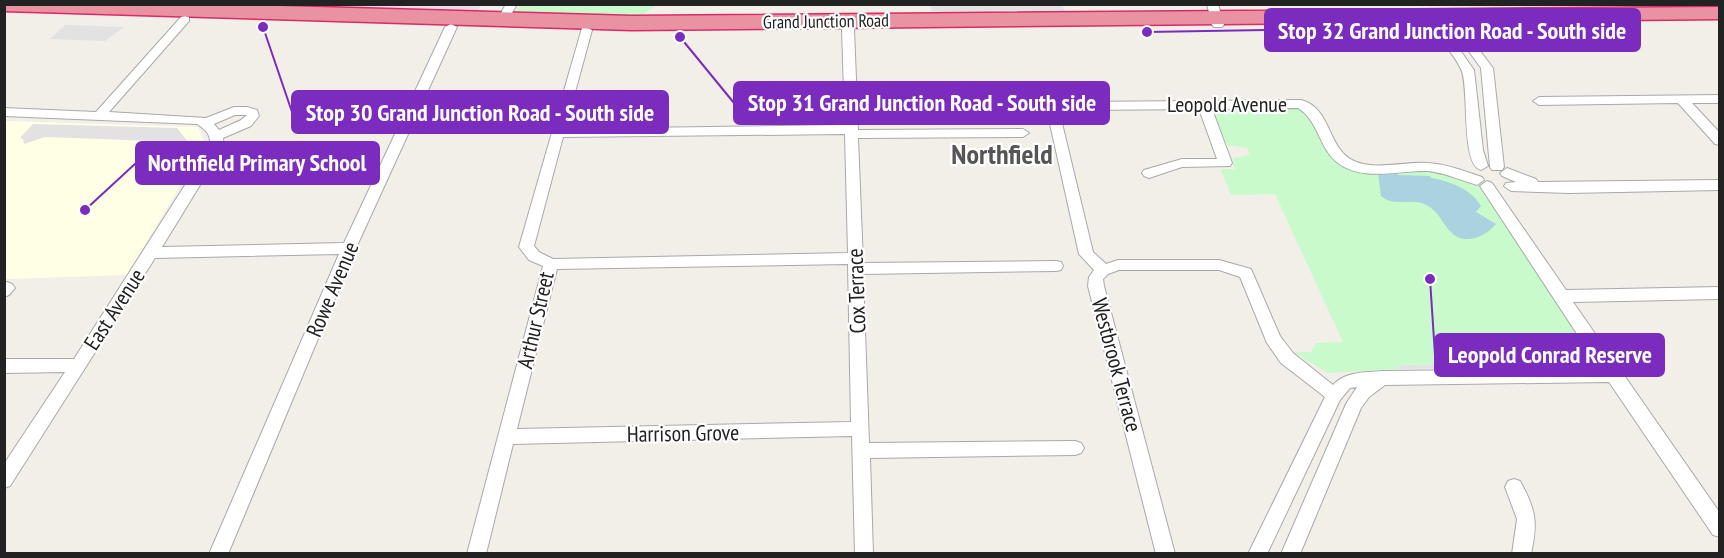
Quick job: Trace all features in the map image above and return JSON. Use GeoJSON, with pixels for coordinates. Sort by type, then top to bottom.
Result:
{"type":"FeatureCollection","features":[{"type":"Feature","properties":{"kind":"highway","name":"Grand Junction Road"},"geometry":{"type":"LineString","coordinates":[[4,5],[189,15],[368,20],[505,17],[632,23],[848,25]]}},
{"type":"Feature","properties":{"kind":"highway","name":"Grand Junction Road"},"geometry":{"type":"LineString","coordinates":[[1440,19],[1719,13]]}},
{"type":"Feature","properties":{"kind":"highway","name":"Grand Junction Road"},"geometry":{"type":"LineString","coordinates":[[4,15],[189,15]]}},
{"type":"Feature","properties":{"kind":"highway","name":"Grand Junction Road"},"geometry":{"type":"LineString","coordinates":[[368,20],[451,27],[505,17],[586,30],[1215,16],[1719,21]]}},
{"type":"Feature","properties":{"kind":"street"},"geometry":{"type":"LineString","coordinates":[[100,115],[189,15]]}},
{"type":"Feature","properties":{"kind":"street"},"geometry":{"type":"LineString","coordinates":[[1440,19],[1440,31],[1468,70],[1480,175],[1719,529]]}},
{"type":"Feature","properties":{"kind":"street"},"geometry":{"type":"LineString","coordinates":[[1440,19],[1461,33],[1487,68],[1505,179],[1503,207]]}},
{"type":"Feature","properties":{"kind":"street","name":"Cox Terrace"},"geometry":{"type":"LineString","coordinates":[[848,25],[864,554]]}},
{"type":"Feature","properties":{"kind":"street","name":"Rowe Avenue"},"geometry":{"type":"LineString","coordinates":[[218,554],[349,248],[451,27]]}},
{"type":"Feature","properties":{"kind":"street","name":"Arthur Street"},"geometry":{"type":"LineString","coordinates":[[476,554],[550,264],[534,256],[526,246],[586,30]]}},
{"type":"Feature","properties":{"kind":"street"},"geometry":{"type":"LineString","coordinates":[[1681,99],[1719,141]]}},
{"type":"Feature","properties":{"kind":"street"},"geometry":{"type":"LineString","coordinates":[[1539,101],[1719,99]]}},
{"type":"Feature","properties":{"kind":"street"},"geometry":{"type":"LineString","coordinates":[[1149,174],[1182,163],[1225,163],[1204,104]]}},
{"type":"Feature","properties":{"kind":"street","name":"Leopold Avenue"},"geometry":{"type":"LineString","coordinates":[[1054,115],[1058,110],[1083,106],[1301,104],[1316,114],[1334,151],[1347,163],[1365,167],[1428,166],[1480,175]]}},
{"type":"Feature","properties":{"kind":"street"},"geometry":{"type":"LineString","coordinates":[[4,112],[200,120],[212,129],[246,123],[253,116],[253,112]]}},
{"type":"Feature","properties":{"kind":"street","name":"Westbrook Terrace"},"geometry":{"type":"LineString","coordinates":[[1054,115],[1086,254],[1103,270],[1096,278],[1096,286],[1166,554]]}},
{"type":"Feature","properties":{"kind":"street","name":"East Avenue"},"geometry":{"type":"LineString","coordinates":[[4,480],[151,253],[217,146],[212,129]]}},
{"type":"Feature","properties":{"kind":"street"},"geometry":{"type":"LineString","coordinates":[[558,134],[851,131],[1023,133]]}},
{"type":"Feature","properties":{"kind":"street"},"geometry":{"type":"LineString","coordinates":[[1480,175],[1569,188],[1719,185]]}},
{"type":"Feature","properties":{"kind":"street"},"geometry":{"type":"LineString","coordinates":[[1480,175],[1505,179]]}},
{"type":"Feature","properties":{"kind":"street"},"geometry":{"type":"LineString","coordinates":[[151,253],[349,248]]}},
{"type":"Feature","properties":{"kind":"street"},"geometry":{"type":"LineString","coordinates":[[550,264],[855,263],[1056,266]]}},
{"type":"Feature","properties":{"kind":"street"},"geometry":{"type":"LineString","coordinates":[[1103,270],[1118,266],[1219,265],[1246,273],[1273,339],[1287,358],[1334,395]]}},
{"type":"Feature","properties":{"kind":"street"},"geometry":{"type":"LineString","coordinates":[[1561,296],[1718,295]]}},
{"type":"Feature","properties":{"kind":"street"},"geometry":{"type":"LineString","coordinates":[[4,366],[77,365]]}},
{"type":"Feature","properties":{"kind":"street"},"geometry":{"type":"LineString","coordinates":[[1382,378],[1363,393],[1354,404],[1290,553],[1261,546],[1334,395],[1346,382],[1382,378],[1613,375]]}},
{"type":"Feature","properties":{"kind":"street","name":"Harrison Grove"},"geometry":{"type":"LineString","coordinates":[[507,437],[860,429]]}},
{"type":"Feature","properties":{"kind":"street"},"geometry":{"type":"LineString","coordinates":[[861,451],[1075,448]]}},
{"type":"Feature","properties":{"kind":"street"},"geometry":{"type":"LineString","coordinates":[[1514,487],[1527,511],[1527,531],[1521,554]]}},
{"type":"Feature","properties":{"kind":"shaded area"},"geometry":{"type":"Polygon","coordinates":[[[221,4],[481,5],[475,14],[221,4]]]}},
{"type":"Feature","properties":{"kind":"shaded area"},"geometry":{"type":"Polygon","coordinates":[[[931,5],[1062,5],[1065,12],[941,12],[931,11],[931,5]]]}},
{"type":"Feature","properties":{"kind":"shaded area"},"geometry":{"type":"Polygon","coordinates":[[[65,25],[124,27],[105,41],[50,39],[65,25]]]}},
{"type":"Feature","properties":{"kind":"shaded area"},"geometry":{"type":"Polygon","coordinates":[[[5,121],[198,127],[205,144],[127,275],[5,279],[5,121]]]}},
{"type":"Feature","properties":{"kind":"shaded area"},"geometry":{"type":"Polygon","coordinates":[[[33,124],[177,128],[197,153],[172,164],[154,141],[45,137],[24,144],[23,139],[20,138],[33,124]]]}},
{"type":"Feature","properties":{"kind":"shaded area"},"geometry":{"type":"Polygon","coordinates":[[[1562,362],[1568,366],[1398,369],[1400,365],[1562,362]]]}},
{"type":"Feature","properties":{"kind":"green space"},"geometry":{"type":"Polygon","coordinates":[[[520,5],[657,5],[642,15],[515,14],[520,5]]]}},
{"type":"Feature","properties":{"kind":"green space"},"geometry":{"type":"Polygon","coordinates":[[[1290,105],[1303,109],[1348,166],[1437,168],[1471,178],[1485,187],[1595,361],[1593,364],[1568,366],[1562,362],[1400,365],[1398,369],[1328,373],[1293,352],[1311,352],[1316,343],[1343,342],[1275,194],[1231,195],[1221,169],[1235,169],[1232,161],[1234,158],[1250,155],[1247,148],[1227,145],[1212,114],[1214,108],[1290,105]]]}},
{"type":"Feature","properties":{"kind":"water"},"geometry":{"type":"Polygon","coordinates":[[[1397,173],[1399,175],[1430,176],[1466,190],[1481,206],[1476,212],[1496,224],[1473,239],[1460,238],[1448,229],[1430,207],[1415,202],[1386,200],[1381,196],[1378,174],[1397,173]]]}},
{"type":"Feature","properties":{"kind":"place","name":"Stop 30 Grand Junction Road - South side"},"geometry":{"type":"Point","coordinates":[263,27]}},
{"type":"Feature","properties":{"kind":"place","name":"Stop 32 Grand Junction Road - South side"},"geometry":{"type":"Point","coordinates":[1147,32]}},
{"type":"Feature","properties":{"kind":"place","name":"Stop 31 Grand Junction Road - South side"},"geometry":{"type":"Point","coordinates":[680,37]}},
{"type":"Feature","properties":{"kind":"place","name":"Northfield Primary School"},"geometry":{"type":"Point","coordinates":[85,210]}},
{"type":"Feature","properties":{"kind":"place","name":"Leopold Conrad Reserve"},"geometry":{"type":"Point","coordinates":[1430,279]}},
{"type":"Feature","properties":{"kind":"district","name":"Northfield"},"geometry":{"type":"Point","coordinates":[1002,153]}}]}
